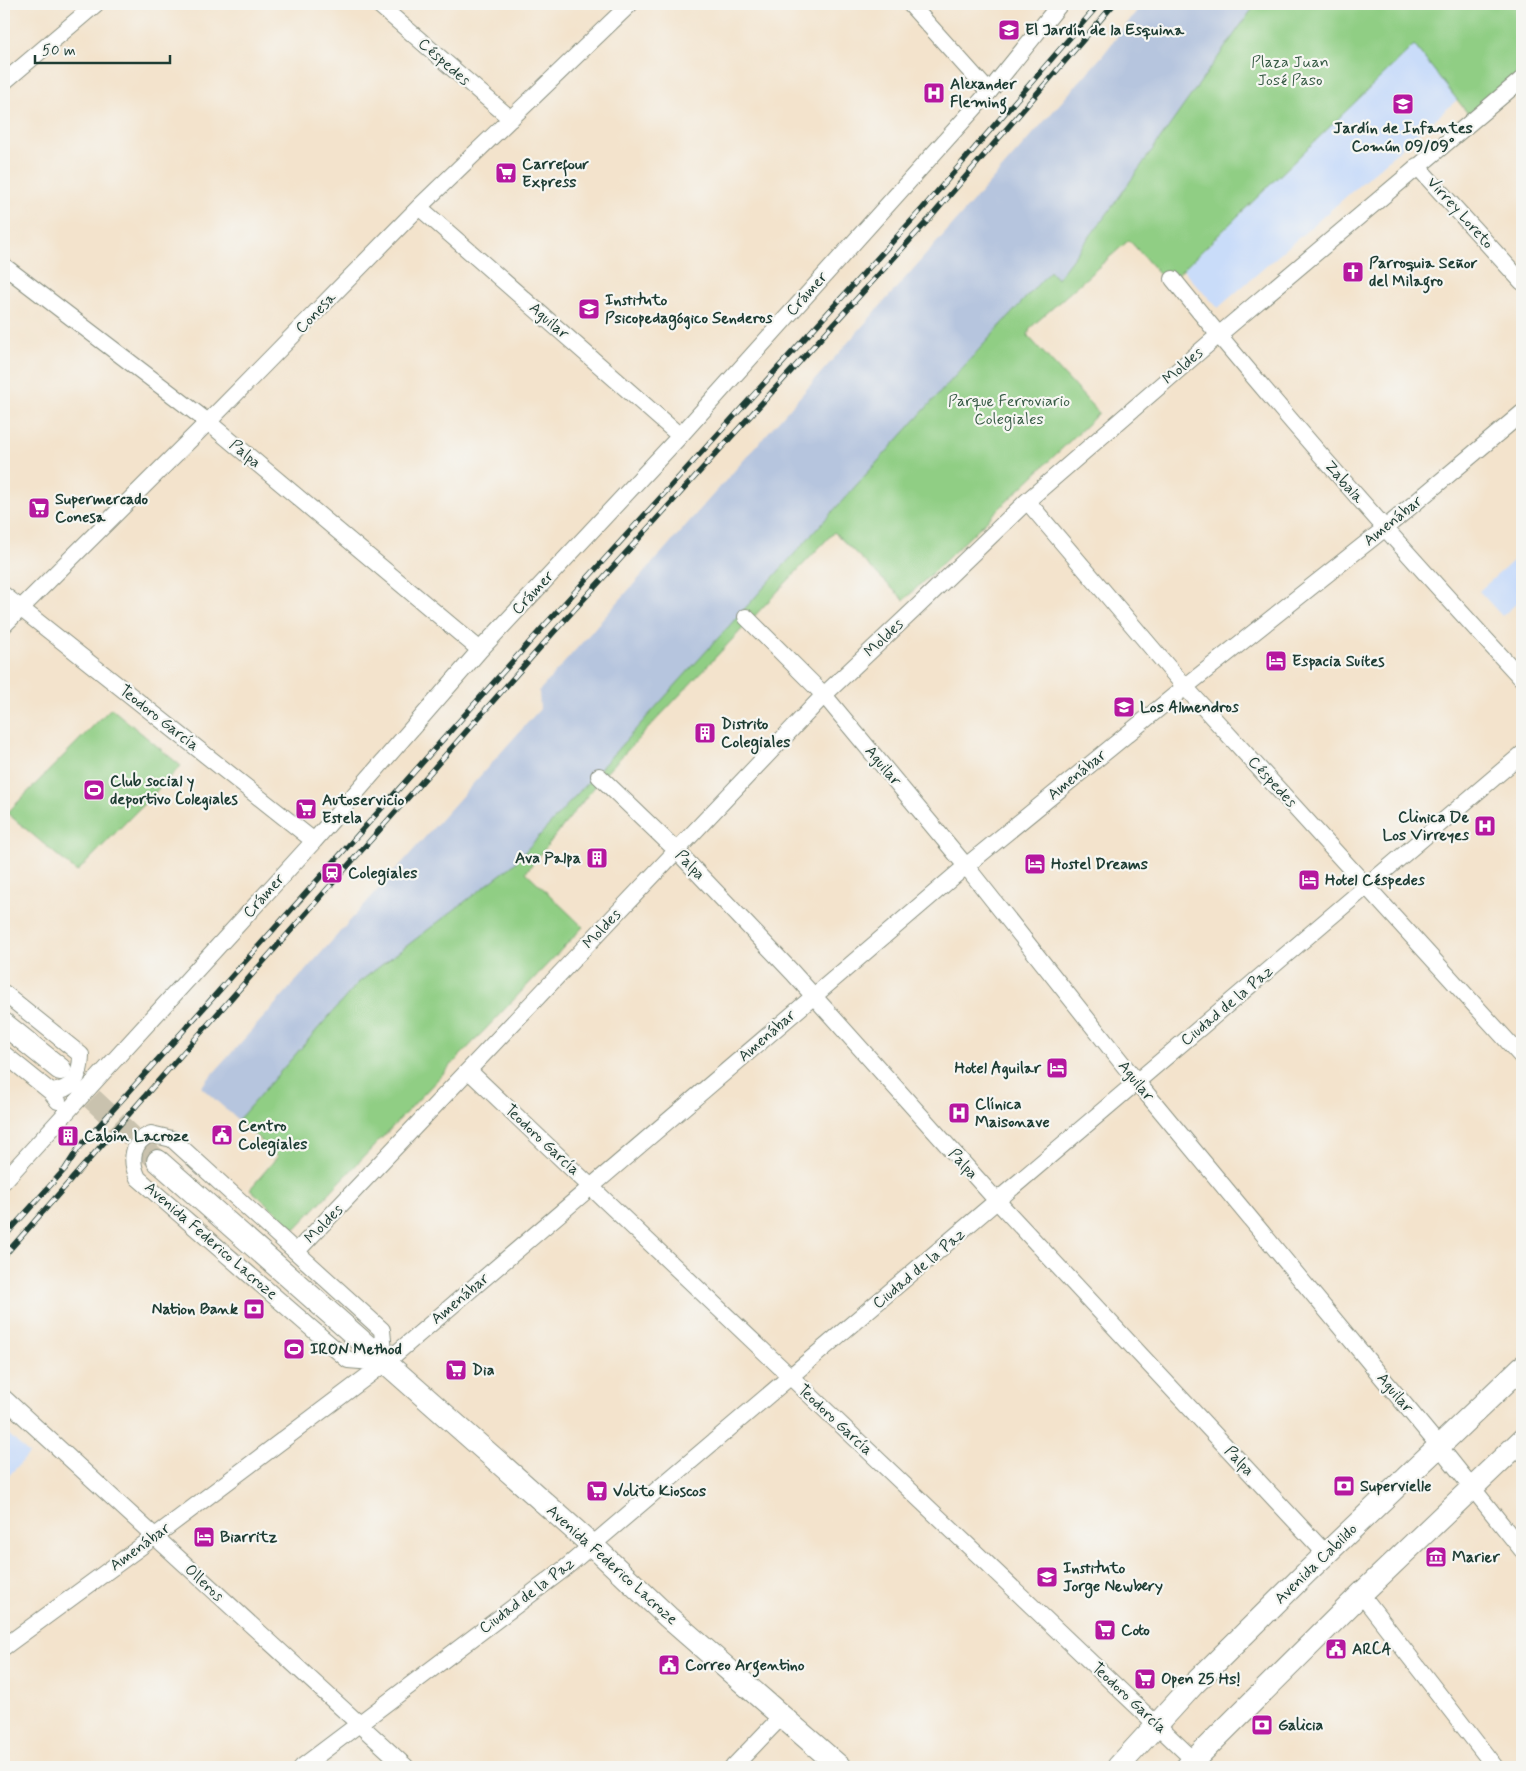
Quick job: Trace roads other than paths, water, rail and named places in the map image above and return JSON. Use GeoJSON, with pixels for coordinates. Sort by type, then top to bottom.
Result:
{"type":"FeatureCollection","features":[{"type":"Feature","properties":{"kind":"main road"},"geometry":{"type":"LineString","coordinates":[[4,1024],[60,1069]]}},
{"type":"Feature","properties":{"kind":"main road","name":"Avenida Federico Lacroze"},"geometry":{"type":"LineString","coordinates":[[158,1161],[592,1545],[668,1617],[840,1767]]}},
{"type":"Feature","properties":{"kind":"main road","name":"Avenida Cabildo"},"geometry":{"type":"LineString","coordinates":[[1118,1767],[1194,1685],[1326,1554],[1522,1367]]}},
{"type":"Feature","properties":{"kind":"main road"},"geometry":{"type":"LineString","coordinates":[[1195,1765],[1361,1594],[1522,1440]]}},
{"type":"Feature","properties":{"kind":"street"},"geometry":{"type":"LineString","coordinates":[[4,82],[96,4]]}},
{"type":"Feature","properties":{"kind":"street","name":"Céspedes"},"geometry":{"type":"LineString","coordinates":[[378,4],[511,119]]}},
{"type":"Feature","properties":{"kind":"street","name":"Conesa"},"geometry":{"type":"LineString","coordinates":[[4,624],[208,422],[419,207],[630,4]]}},
{"type":"Feature","properties":{"kind":"street"},"geometry":{"type":"LineString","coordinates":[[910,4],[989,92]]}},
{"type":"Feature","properties":{"kind":"street","name":"Crámer"},"geometry":{"type":"LineString","coordinates":[[4,1181],[314,841],[480,650],[680,436],[989,92],[1060,4]]}},
{"type":"Feature","properties":{"kind":"street","name":"Moldes"},"geometry":{"type":"LineString","coordinates":[[297,1251],[469,1072],[824,695],[1027,501],[1218,335],[1417,166],[1522,80]]}},
{"type":"Feature","properties":{"kind":"street","name":"Virrey Loreto"},"geometry":{"type":"LineString","coordinates":[[1417,166],[1522,282]]}},
{"type":"Feature","properties":{"kind":"street","name":"Aguilar"},"geometry":{"type":"LineString","coordinates":[[419,207],[680,436]]}},
{"type":"Feature","properties":{"kind":"street","name":"Palpa"},"geometry":{"type":"LineString","coordinates":[[4,266],[208,422],[480,650]]}},
{"type":"Feature","properties":{"kind":"street","name":"Zabala"},"geometry":{"type":"LineString","coordinates":[[1173,279],[1218,335],[1384,529],[1522,679]]}},
{"type":"Feature","properties":{"kind":"street","name":"Amenábar"},"geometry":{"type":"LineString","coordinates":[[4,1647],[385,1363],[966,866],[1184,687],[1384,529],[1522,413]]}},
{"type":"Feature","properties":{"kind":"street","name":"Céspedes"},"geometry":{"type":"LineString","coordinates":[[1027,501],[1184,687],[1368,886],[1522,1057]]}},
{"type":"Feature","properties":{"kind":"street","name":"Teodoro García"},"geometry":{"type":"LineString","coordinates":[[4,595],[314,841]]}},
{"type":"Feature","properties":{"kind":"street","name":"Aguilar"},"geometry":{"type":"LineString","coordinates":[[746,617],[824,695],[966,866],[1137,1082],[1440,1446],[1522,1550]]}},
{"type":"Feature","properties":{"kind":"street","name":"Ciudad de la Paz"},"geometry":{"type":"LineString","coordinates":[[302,1767],[592,1545],[998,1202],[1522,754]]}},
{"type":"Feature","properties":{"kind":"street","name":"Palpa"},"geometry":{"type":"LineString","coordinates":[[599,776],[676,850],[813,997],[998,1202],[1326,1554]]}},
{"type":"Feature","properties":{"kind":"street"},"geometry":{"type":"LineString","coordinates":[[4,993],[81,1055],[80,1073],[74,1083],[61,1091],[51,1092]]}},
{"type":"Feature","properties":{"kind":"street"},"geometry":{"type":"LineString","coordinates":[[4,1054],[51,1092],[58,1101],[63,1115]]}},
{"type":"Feature","properties":{"kind":"street","name":"Teodoro García"},"geometry":{"type":"LineString","coordinates":[[469,1072],[1157,1726],[1195,1765]]}},
{"type":"Feature","properties":{"kind":"street","name":"Avenida Federico Lacroze"},"geometry":{"type":"LineString","coordinates":[[150,1134],[172,1139],[382,1330],[385,1363],[348,1360],[138,1178],[131,1158],[136,1146],[144,1136],[150,1134]]}},
{"type":"Feature","properties":{"kind":"street","name":"Olleros"},"geometry":{"type":"LineString","coordinates":[[4,1398],[406,1767]]}},
{"type":"Feature","properties":{"kind":"street"},"geometry":{"type":"LineString","coordinates":[[1361,1594],[1495,1767]]}},
{"type":"Feature","properties":{"kind":"street"},"geometry":{"type":"LineString","coordinates":[[733,1767],[782,1716]]}},
{"type":"Feature","properties":{"kind":"tunnel"},"geometry":{"type":"LineString","coordinates":[[68,1076],[158,1161]]}},
{"type":"Feature","properties":{"kind":"railway"},"geometry":{"type":"LineString","coordinates":[[4,1237],[65,1169],[78,1149],[544,626],[923,208],[1099,4]]}},
{"type":"Feature","properties":{"kind":"railway"},"geometry":{"type":"LineString","coordinates":[[4,1256],[553,633],[931,217],[1114,4]]}},
{"type":"Feature","properties":{"kind":"place","name":"El Jardín de la Esquina"},"geometry":{"type":"Point","coordinates":[1009,30]}},
{"type":"Feature","properties":{"kind":"place","name":"Alexander Fleming"},"geometry":{"type":"Point","coordinates":[934,93]}},
{"type":"Feature","properties":{"kind":"place","name":"Jardín de Infantes Común 09/09°"},"geometry":{"type":"Point","coordinates":[1403,104]}},
{"type":"Feature","properties":{"kind":"place","name":"Carrefour Express"},"geometry":{"type":"Point","coordinates":[506,173]}},
{"type":"Feature","properties":{"kind":"place","name":"Parroquia Señor del Milagro"},"geometry":{"type":"Point","coordinates":[1353,272]}},
{"type":"Feature","properties":{"kind":"place","name":"Instituto Psicopedagógico Senderos"},"geometry":{"type":"Point","coordinates":[589,309]}},
{"type":"Feature","properties":{"kind":"place","name":"Supermercado Conesa"},"geometry":{"type":"Point","coordinates":[39,508]}},
{"type":"Feature","properties":{"kind":"place","name":"Espacia Suites"},"geometry":{"type":"Point","coordinates":[1276,661]}},
{"type":"Feature","properties":{"kind":"place","name":"Los Almendros"},"geometry":{"type":"Point","coordinates":[1124,707]}},
{"type":"Feature","properties":{"kind":"place","name":"Distrito Colegiales"},"geometry":{"type":"Point","coordinates":[705,733]}},
{"type":"Feature","properties":{"kind":"place","name":"Club social y deportivo Colegiales"},"geometry":{"type":"Point","coordinates":[94,790]}},
{"type":"Feature","properties":{"kind":"place","name":"Autoservicio Estela"},"geometry":{"type":"Point","coordinates":[306,809]}},
{"type":"Feature","properties":{"kind":"place","name":"Clinica De Los Virreyes"},"geometry":{"type":"Point","coordinates":[1485,826]}},
{"type":"Feature","properties":{"kind":"place","name":"Ava Palpa"},"geometry":{"type":"Point","coordinates":[597,858]}},
{"type":"Feature","properties":{"kind":"place","name":"Hostel Dreams"},"geometry":{"type":"Point","coordinates":[1035,864]}},
{"type":"Feature","properties":{"kind":"place","name":"Colegiales"},"geometry":{"type":"Point","coordinates":[332,873]}},
{"type":"Feature","properties":{"kind":"place","name":"Hotel Céspedes"},"geometry":{"type":"Point","coordinates":[1309,880]}},
{"type":"Feature","properties":{"kind":"place","name":"Hotel Aguilar"},"geometry":{"type":"Point","coordinates":[1057,1068]}},
{"type":"Feature","properties":{"kind":"place","name":"Clínica Maisonave"},"geometry":{"type":"Point","coordinates":[959,1113]}},
{"type":"Feature","properties":{"kind":"place","name":"Centro Colegiales"},"geometry":{"type":"Point","coordinates":[222,1135]}},
{"type":"Feature","properties":{"kind":"place","name":"Cabin Lacroze"},"geometry":{"type":"Point","coordinates":[68,1136]}},
{"type":"Feature","properties":{"kind":"place","name":"Nation Bank"},"geometry":{"type":"Point","coordinates":[254,1309]}},
{"type":"Feature","properties":{"kind":"place","name":"IRON Method"},"geometry":{"type":"Point","coordinates":[294,1349]}},
{"type":"Feature","properties":{"kind":"place","name":"Dia"},"geometry":{"type":"Point","coordinates":[456,1370]}},
{"type":"Feature","properties":{"kind":"place","name":"Supervielle"},"geometry":{"type":"Point","coordinates":[1344,1486]}},
{"type":"Feature","properties":{"kind":"place","name":"Volito Kioscos"},"geometry":{"type":"Point","coordinates":[597,1491]}},
{"type":"Feature","properties":{"kind":"place","name":"Biarritz"},"geometry":{"type":"Point","coordinates":[204,1537]}},
{"type":"Feature","properties":{"kind":"place","name":"Marier"},"geometry":{"type":"Point","coordinates":[1436,1557]}},
{"type":"Feature","properties":{"kind":"place","name":"Instituto Jorge Newbery"},"geometry":{"type":"Point","coordinates":[1047,1577]}},
{"type":"Feature","properties":{"kind":"place","name":"Coto"},"geometry":{"type":"Point","coordinates":[1105,1630]}},
{"type":"Feature","properties":{"kind":"place","name":"ARCA"},"geometry":{"type":"Point","coordinates":[1336,1649]}},
{"type":"Feature","properties":{"kind":"place","name":"Correo Argentino"},"geometry":{"type":"Point","coordinates":[669,1665]}},
{"type":"Feature","properties":{"kind":"place","name":"Open 25 Hs!"},"geometry":{"type":"Point","coordinates":[1145,1679]}},
{"type":"Feature","properties":{"kind":"place","name":"Galicia"},"geometry":{"type":"Point","coordinates":[1262,1725]}},
{"type":"Feature","properties":{"kind":"park label","name":"Plaza Juan José Paso"},"geometry":{"type":"Point","coordinates":[1290,71]}},
{"type":"Feature","properties":{"kind":"park label","name":"Parque Ferroviario Colegiales"},"geometry":{"type":"Point","coordinates":[1009,410]}}]}
